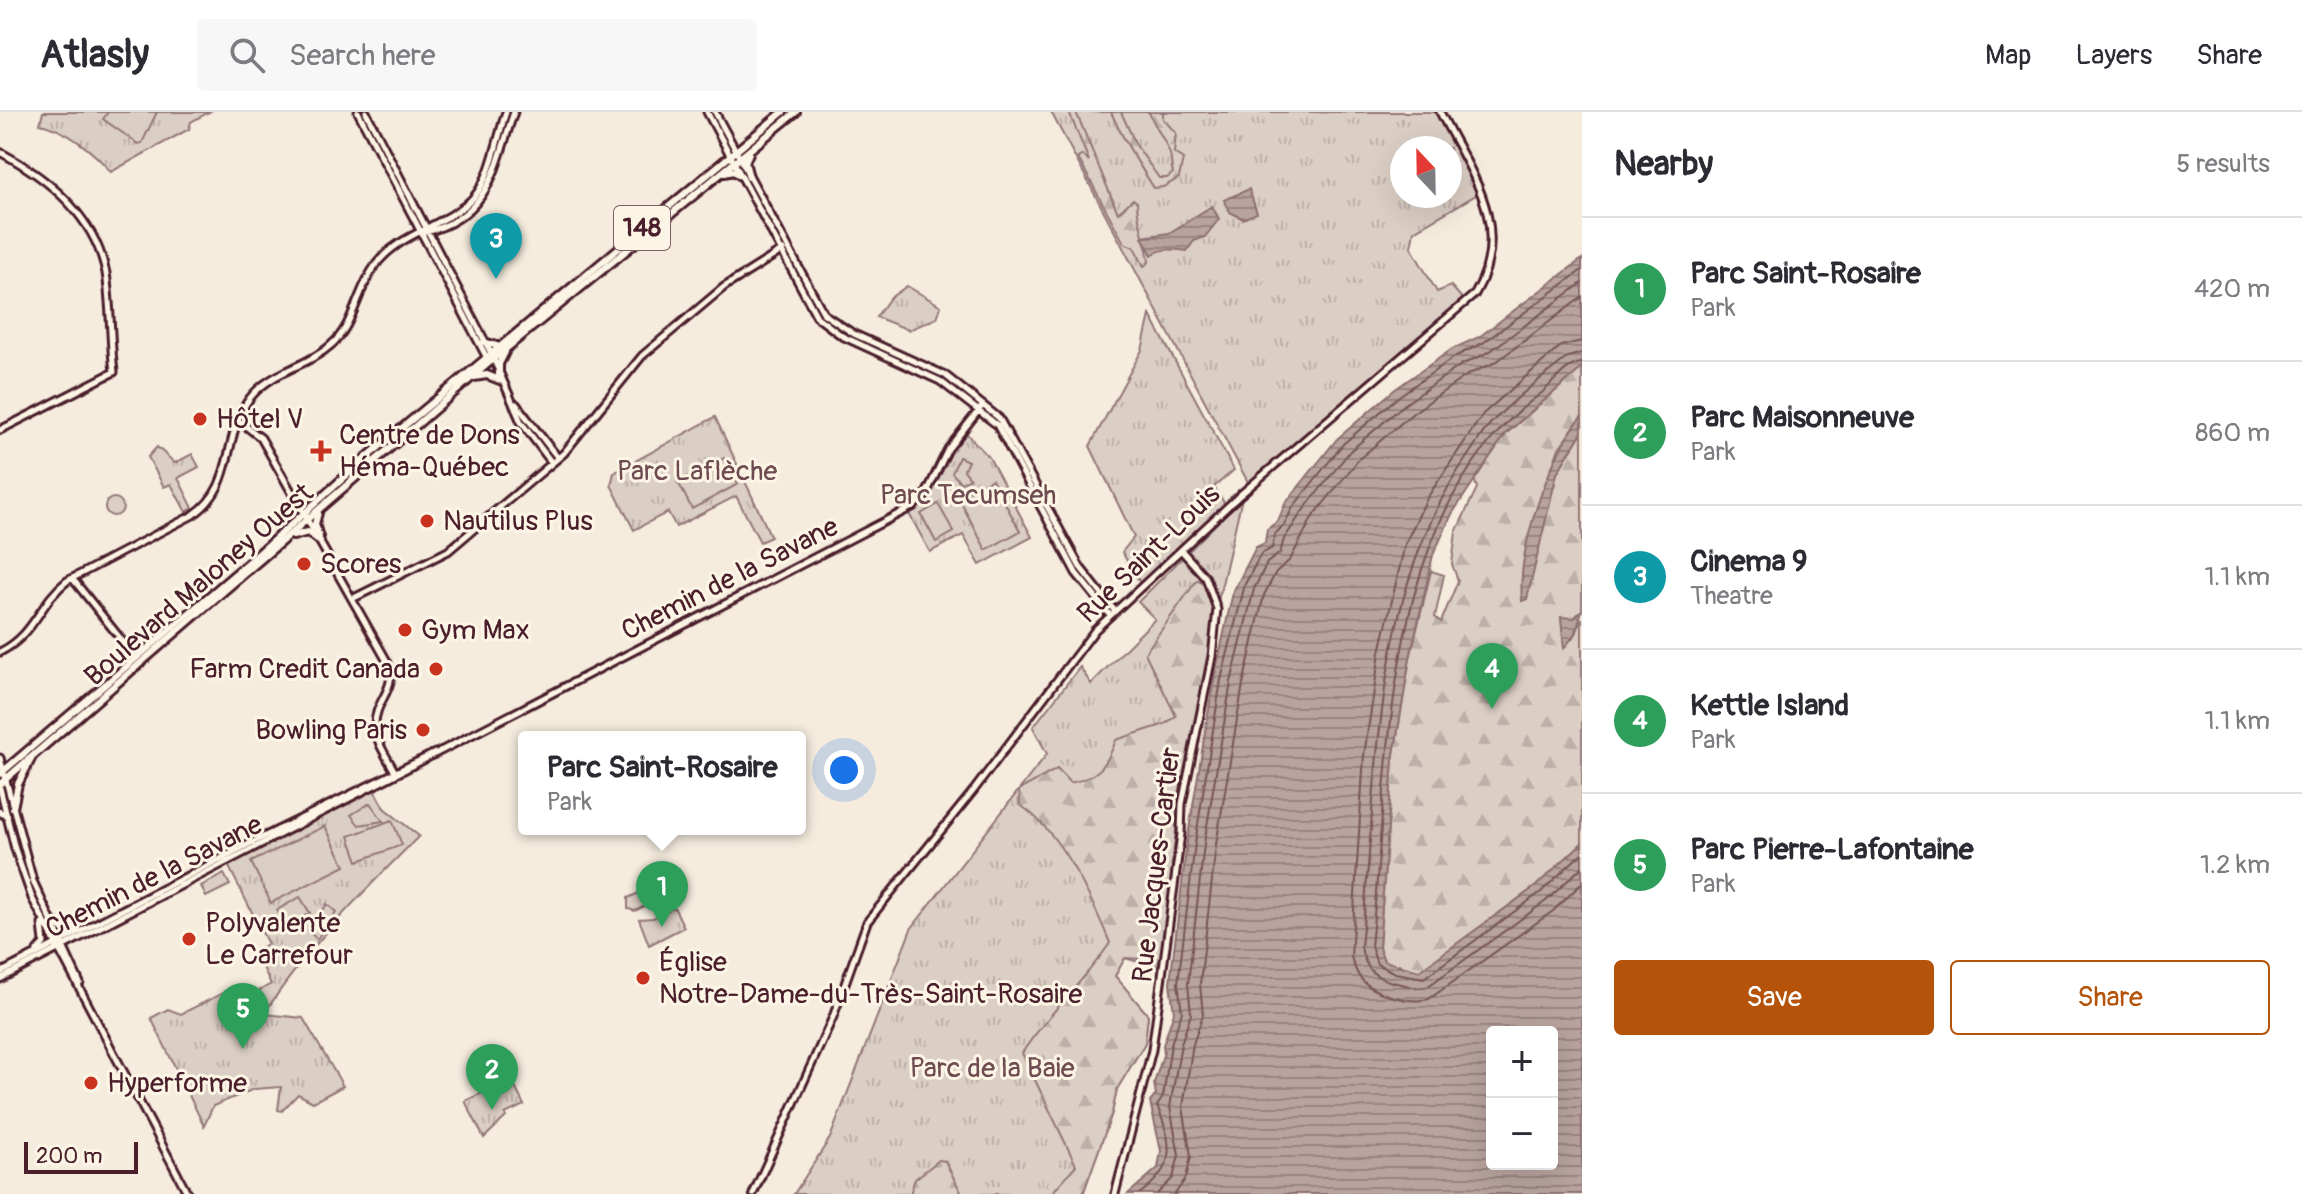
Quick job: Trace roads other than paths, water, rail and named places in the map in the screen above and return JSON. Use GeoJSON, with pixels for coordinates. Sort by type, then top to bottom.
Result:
{"type":"FeatureCollection","features":[{"type":"Feature","properties":{"kind":"main road","name":"Boulevard Maloney Ouest"},"geometry":{"type":"LineString","coordinates":[[2,779],[32,757],[141,660],[286,539],[306,518],[318,513],[403,432],[474,377],[500,345],[735,157],[783,112]]}},
{"type":"Feature","properties":{"kind":"main road","name":"Boulevard Maloney Ouest"},"geometry":{"type":"LineString","coordinates":[[2,779],[489,357],[509,347],[718,176],[735,157],[796,112]]}},
{"type":"Feature","properties":{"kind":"main road"},"geometry":{"type":"LineString","coordinates":[[718,176],[730,171],[745,176],[746,159],[766,137]]}},
{"type":"Feature","properties":{"kind":"main road"},"geometry":{"type":"LineString","coordinates":[[484,342],[500,345]]}},
{"type":"Feature","properties":{"kind":"main road"},"geometry":{"type":"LineString","coordinates":[[474,377],[487,375],[501,378],[500,361],[509,347]]}},
{"type":"Feature","properties":{"kind":"main road"},"geometry":{"type":"LineString","coordinates":[[318,513],[315,524],[320,541]]}},
{"type":"Feature","properties":{"kind":"main road"},"geometry":{"type":"LineString","coordinates":[[286,539],[305,532],[320,541]]}},
{"type":"Feature","properties":{"kind":"main road"},"geometry":{"type":"LineString","coordinates":[[13,808],[18,784],[32,757]]}},
{"type":"Feature","properties":{"kind":"main road"},"geometry":{"type":"LineString","coordinates":[[0,812],[7,816]]}},
{"type":"Feature","properties":{"kind":"street"},"geometry":{"type":"LineString","coordinates":[[358,112],[525,428],[555,461]]}},
{"type":"Feature","properties":{"kind":"street"},"geometry":{"type":"LineString","coordinates":[[366,112],[489,357]]}},
{"type":"Feature","properties":{"kind":"street"},"geometry":{"type":"LineString","coordinates":[[707,112],[735,157]]}},
{"type":"Feature","properties":{"kind":"street"},"geometry":{"type":"LineString","coordinates":[[715,112],[811,308],[830,328],[940,381],[980,407],[1000,429],[1067,551],[1112,612]]}},
{"type":"Feature","properties":{"kind":"street","name":"Rue Saint-Louis"},"geometry":{"type":"LineString","coordinates":[[753,1194],[833,1017],[867,922],[1112,612],[1250,486],[1462,308],[1478,290],[1491,252],[1490,214],[1440,112]]}},
{"type":"Feature","properties":{"kind":"street"},"geometry":{"type":"LineString","coordinates":[[0,652],[27,634],[51,597],[72,578],[206,505],[227,471],[237,420],[251,397],[265,384],[317,355],[337,339],[374,266],[397,244],[468,211],[484,188],[509,115]]}},
{"type":"Feature","properties":{"kind":"street"},"geometry":{"type":"LineString","coordinates":[[0,152],[49,182],[83,224],[105,269],[114,372],[0,430]]}},
{"type":"Feature","properties":{"kind":"street"},"geometry":{"type":"LineString","coordinates":[[354,598],[444,554],[555,461],[642,356],[724,287],[784,250]]}},
{"type":"Feature","properties":{"kind":"street","name":"Chemin de la Savane"},"geometry":{"type":"LineString","coordinates":[[0,976],[22,960],[59,945],[81,930],[455,745],[914,506],[925,496],[948,449],[980,407]]}},
{"type":"Feature","properties":{"kind":"street"},"geometry":{"type":"LineString","coordinates":[[237,420],[257,433],[354,598],[390,668],[390,687],[378,710],[375,726],[396,774]]}},
{"type":"Feature","properties":{"kind":"street","name":"Rue Jacques-Cartier"},"geometry":{"type":"LineString","coordinates":[[1115,1194],[1155,1036],[1181,834],[1182,804],[1217,626],[1217,609],[1211,586],[1181,550]]}},
{"type":"Feature","properties":{"kind":"street"},"geometry":{"type":"LineString","coordinates":[[72,578],[141,660]]}},
{"type":"Feature","properties":{"kind":"street"},"geometry":{"type":"LineString","coordinates":[[0,758],[7,816],[18,860],[40,915],[59,945],[188,1194]]}},
{"type":"Feature","properties":{"kind":"street","name":"Chemin de la Savane"},"geometry":{"type":"LineString","coordinates":[[0,976],[396,774]]}},
{"type":"Feature","properties":{"kind":"street"},"geometry":{"type":"LineString","coordinates":[[2,779],[33,881],[59,945]]}},
{"type":"Feature","properties":{"kind":"street"},"geometry":{"type":"LineString","coordinates":[[22,960],[44,943],[40,915]]}},
{"type":"Feature","properties":{"kind":"street"},"geometry":{"type":"LineString","coordinates":[[48,916],[63,930],[81,930]]}},
{"type":"Feature","properties":{"kind":"water"},"geometry":{"type":"Polygon","coordinates":[[[1249,189],[1257,213],[1243,219],[1230,212],[1224,200],[1249,189]]]}},
{"type":"Feature","properties":{"kind":"water"},"geometry":{"type":"Polygon","coordinates":[[[1212,206],[1219,219],[1205,237],[1194,241],[1187,251],[1168,250],[1152,255],[1142,237],[1169,233],[1212,206]]]}},
{"type":"Feature","properties":{"kind":"water"},"geometry":{"type":"Polygon","coordinates":[[[1582,259],[1582,368],[1506,433],[1452,514],[1433,555],[1410,658],[1393,760],[1379,947],[1384,961],[1419,971],[1536,886],[1582,843],[1582,1194],[1128,1194],[1158,1168],[1161,1151],[1150,1102],[1156,1095],[1154,1083],[1174,1012],[1170,983],[1187,842],[1214,678],[1233,592],[1256,547],[1265,543],[1267,529],[1278,521],[1285,504],[1337,439],[1394,390],[1452,349],[1479,337],[1582,259]]]}},
{"type":"Feature","properties":{"kind":"water"},"geometry":{"type":"Polygon","coordinates":[[[1582,416],[1582,432],[1557,473],[1527,599],[1522,601],[1525,556],[1538,504],[1558,455],[1582,416]]]}},
{"type":"Feature","properties":{"kind":"water"},"geometry":{"type":"Polygon","coordinates":[[[1582,610],[1576,633],[1564,648],[1561,617],[1574,618],[1582,610]]]}},
{"type":"Feature","properties":{"kind":"place","name":"Cinema 9"},"geometry":{"type":"Point","coordinates":[496,279]}},
{"type":"Feature","properties":{"kind":"place","name":"Hôtel V"},"geometry":{"type":"Point","coordinates":[200,419]}},
{"type":"Feature","properties":{"kind":"place","name":"Centre de Dons Héma-Québec"},"geometry":{"type":"Point","coordinates":[321,451]}},
{"type":"Feature","properties":{"kind":"place","name":"Nautilus Plus"},"geometry":{"type":"Point","coordinates":[427,521]}},
{"type":"Feature","properties":{"kind":"place","name":"Scores"},"geometry":{"type":"Point","coordinates":[304,564]}},
{"type":"Feature","properties":{"kind":"place","name":"Gym Max"},"geometry":{"type":"Point","coordinates":[405,630]}},
{"type":"Feature","properties":{"kind":"place","name":"Farm Credit Canada"},"geometry":{"type":"Point","coordinates":[436,669]}},
{"type":"Feature","properties":{"kind":"place","name":"Kettle Island"},"geometry":{"type":"Point","coordinates":[1492,709]}},
{"type":"Feature","properties":{"kind":"place","name":"Bowling Paris"},"geometry":{"type":"Point","coordinates":[423,730]}},
{"type":"Feature","properties":{"kind":"place","name":"Parc Saint-Rosaire"},"geometry":{"type":"Point","coordinates":[662,927]}},
{"type":"Feature","properties":{"kind":"place","name":"Polyvalente Le Carrefour"},"geometry":{"type":"Point","coordinates":[189,939]}},
{"type":"Feature","properties":{"kind":"place","name":"Église Notre-Dame-du-Très-Saint-Rosaire"},"geometry":{"type":"Point","coordinates":[643,978]}},
{"type":"Feature","properties":{"kind":"place","name":"Parc Pierre-Lafontaine"},"geometry":{"type":"Point","coordinates":[243,1049]}},
{"type":"Feature","properties":{"kind":"place","name":"Hyperforme"},"geometry":{"type":"Point","coordinates":[91,1083]}},
{"type":"Feature","properties":{"kind":"place","name":"Parc Maisonneuve"},"geometry":{"type":"Point","coordinates":[492,1110]}},
{"type":"Feature","properties":{"kind":"park label","name":"Parc Laflèche"},"geometry":{"type":"Point","coordinates":[697,471]}},
{"type":"Feature","properties":{"kind":"park label","name":"Parc Tecumseh"},"geometry":{"type":"Point","coordinates":[968,495]}},
{"type":"Feature","properties":{"kind":"park label","name":"Parc de la Baie"},"geometry":{"type":"Point","coordinates":[992,1068]}}]}
